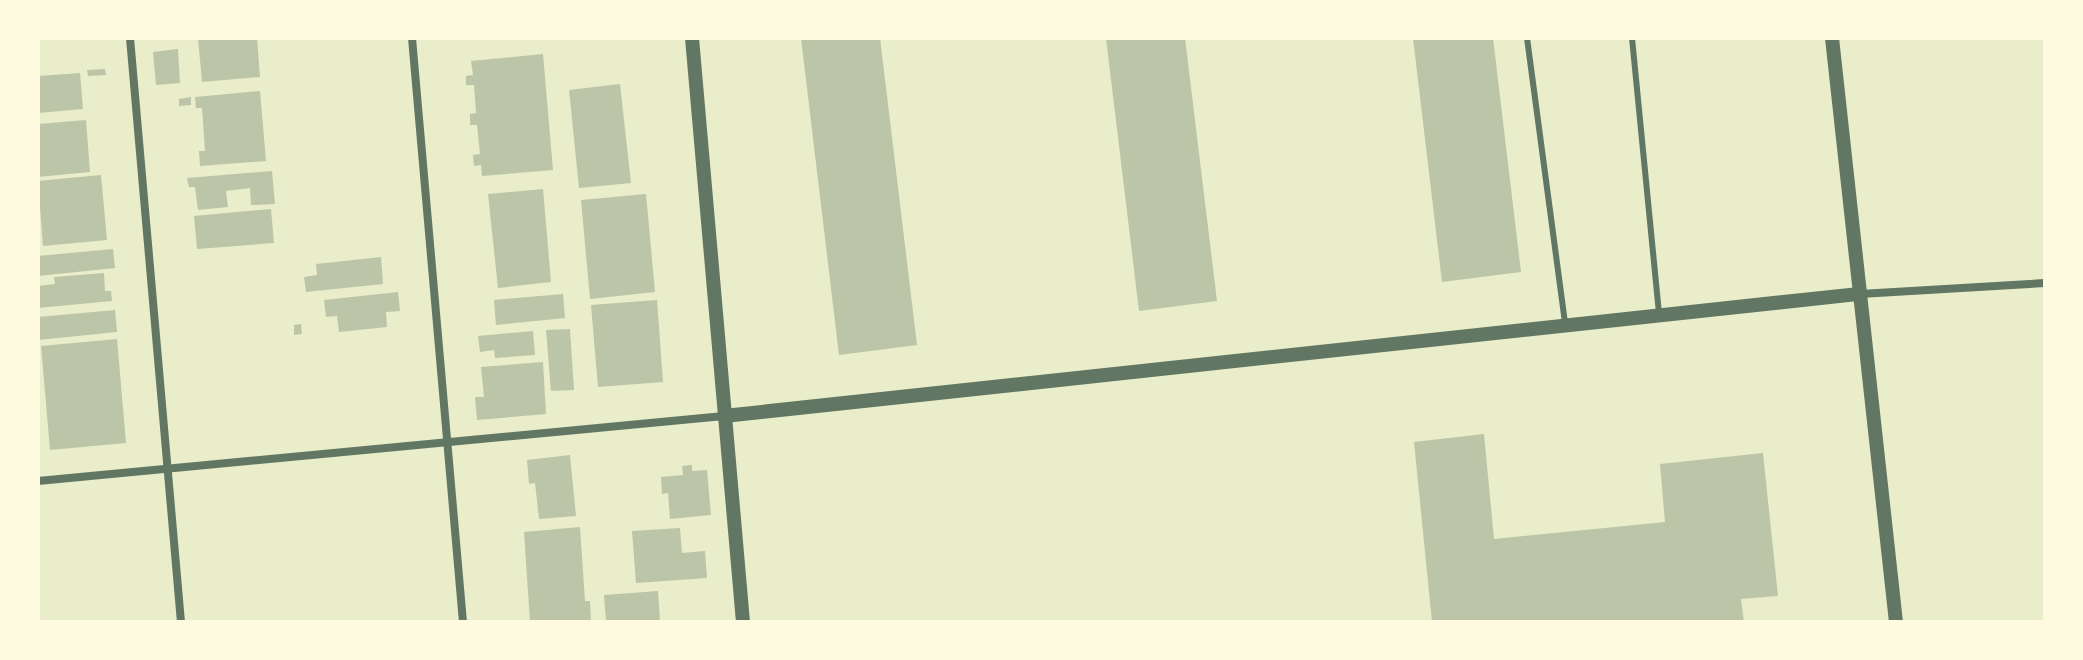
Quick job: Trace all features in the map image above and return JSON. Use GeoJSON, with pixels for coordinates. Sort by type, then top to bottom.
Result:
{"type":"FeatureCollection","features":[{"type":"Feature","properties":{"kind":"street"},"geometry":{"type":"LineString","coordinates":[[130,38],[181,622]]}},
{"type":"Feature","properties":{"kind":"street"},"geometry":{"type":"LineString","coordinates":[[412,38],[463,622]]}},
{"type":"Feature","properties":{"kind":"street"},"geometry":{"type":"LineString","coordinates":[[692,38],[743,622]]}},
{"type":"Feature","properties":{"kind":"street"},"geometry":{"type":"LineString","coordinates":[[1832,38],[1896,622]]}},
{"type":"Feature","properties":{"kind":"street"},"geometry":{"type":"LineString","coordinates":[[38,481],[724,416],[1859,294],[2045,283]]}},
{"type":"Feature","properties":{"kind":"lane"},"geometry":{"type":"LineString","coordinates":[[1527,38],[1565,327]]}},
{"type":"Feature","properties":{"kind":"lane"},"geometry":{"type":"LineString","coordinates":[[1632,38],[1660,316]]}},
{"type":"Feature","properties":{"kind":"building"},"geometry":{"type":"Polygon","coordinates":[[[198,38],[257,38],[260,77],[202,82],[198,38]]]}},
{"type":"Feature","properties":{"kind":"building"},"geometry":{"type":"Polygon","coordinates":[[[801,38],[880,38],[917,345],[839,355],[801,38]]]}},
{"type":"Feature","properties":{"kind":"building"},"geometry":{"type":"Polygon","coordinates":[[[1106,38],[1185,38],[1217,301],[1139,311],[1106,38]]]}},
{"type":"Feature","properties":{"kind":"building"},"geometry":{"type":"Polygon","coordinates":[[[1413,38],[1493,38],[1521,272],[1442,282],[1413,38]]]}},
{"type":"Feature","properties":{"kind":"building"},"geometry":{"type":"Polygon","coordinates":[[[178,49],[180,83],[156,85],[153,52],[178,49]]]}},
{"type":"Feature","properties":{"kind":"building"},"geometry":{"type":"Polygon","coordinates":[[[543,54],[553,170],[482,176],[481,165],[474,166],[473,155],[480,154],[477,125],[470,125],[470,114],[476,113],[474,85],[466,85],[466,76],[473,75],[471,61],[543,54]]]}},
{"type":"Feature","properties":{"kind":"building"},"geometry":{"type":"Polygon","coordinates":[[[105,69],[106,75],[88,76],[87,70],[105,69]]]}},
{"type":"Feature","properties":{"kind":"building"},"geometry":{"type":"Polygon","coordinates":[[[80,73],[83,109],[38,113],[38,76],[80,73]]]}},
{"type":"Feature","properties":{"kind":"building"},"geometry":{"type":"Polygon","coordinates":[[[620,84],[631,183],[579,188],[569,90],[620,84]]]}},
{"type":"Feature","properties":{"kind":"building"},"geometry":{"type":"Polygon","coordinates":[[[260,91],[266,161],[200,166],[199,151],[205,151],[202,108],[196,108],[195,97],[260,91]]]}},
{"type":"Feature","properties":{"kind":"building"},"geometry":{"type":"Polygon","coordinates":[[[191,97],[191,105],[179,106],[179,99],[191,97]]]}},
{"type":"Feature","properties":{"kind":"building"},"geometry":{"type":"Polygon","coordinates":[[[86,120],[90,172],[38,177],[38,124],[86,120]]]}},
{"type":"Feature","properties":{"kind":"building"},"geometry":{"type":"Polygon","coordinates":[[[272,171],[275,204],[251,205],[250,188],[226,191],[228,207],[198,210],[195,187],[189,187],[187,178],[272,171]]]}},
{"type":"Feature","properties":{"kind":"building"},"geometry":{"type":"Polygon","coordinates":[[[101,175],[107,240],[43,246],[38,181],[101,175]]]}},
{"type":"Feature","properties":{"kind":"building"},"geometry":{"type":"Polygon","coordinates":[[[543,189],[551,282],[498,288],[488,194],[543,189]]]}},
{"type":"Feature","properties":{"kind":"building"},"geometry":{"type":"Polygon","coordinates":[[[646,194],[655,292],[590,299],[581,200],[646,194]]]}},
{"type":"Feature","properties":{"kind":"building"},"geometry":{"type":"Polygon","coordinates":[[[271,209],[274,243],[197,249],[194,216],[271,209]]]}},
{"type":"Feature","properties":{"kind":"building"},"geometry":{"type":"Polygon","coordinates":[[[113,249],[115,268],[38,276],[38,256],[113,249]]]}},
{"type":"Feature","properties":{"kind":"building"},"geometry":{"type":"Polygon","coordinates":[[[381,257],[383,284],[306,292],[304,277],[317,275],[316,264],[381,257]]]}},
{"type":"Feature","properties":{"kind":"building"},"geometry":{"type":"Polygon","coordinates":[[[104,273],[105,291],[111,291],[112,301],[38,308],[38,286],[55,284],[54,277],[104,273]]]}},
{"type":"Feature","properties":{"kind":"building"},"geometry":{"type":"Polygon","coordinates":[[[398,292],[400,311],[386,312],[387,327],[339,332],[337,316],[326,317],[324,300],[398,292]]]}},
{"type":"Feature","properties":{"kind":"building"},"geometry":{"type":"Polygon","coordinates":[[[563,294],[565,318],[496,325],[494,300],[563,294]]]}},
{"type":"Feature","properties":{"kind":"building"},"geometry":{"type":"Polygon","coordinates":[[[657,300],[663,382],[598,387],[591,305],[657,300]]]}},
{"type":"Feature","properties":{"kind":"building"},"geometry":{"type":"Polygon","coordinates":[[[115,310],[117,332],[38,340],[38,317],[115,310]]]}},
{"type":"Feature","properties":{"kind":"building"},"geometry":{"type":"Polygon","coordinates":[[[301,324],[302,334],[294,335],[294,325],[301,324]]]}},
{"type":"Feature","properties":{"kind":"building"},"geometry":{"type":"Polygon","coordinates":[[[570,329],[574,390],[551,391],[546,330],[570,329]]]}},
{"type":"Feature","properties":{"kind":"building"},"geometry":{"type":"Polygon","coordinates":[[[533,331],[535,355],[495,358],[494,350],[480,352],[478,336],[533,331]]]}},
{"type":"Feature","properties":{"kind":"building"},"geometry":{"type":"Polygon","coordinates":[[[117,339],[126,443],[50,450],[41,346],[117,339]]]}},
{"type":"Feature","properties":{"kind":"building"},"geometry":{"type":"Polygon","coordinates":[[[543,362],[546,414],[477,420],[475,397],[484,397],[481,367],[543,362]]]}},
{"type":"Feature","properties":{"kind":"building"},"geometry":{"type":"Polygon","coordinates":[[[1484,434],[1494,539],[1665,522],[1660,464],[1763,453],[1778,596],[1741,599],[1744,622],[1432,622],[1414,442],[1484,434]]]}},
{"type":"Feature","properties":{"kind":"building"},"geometry":{"type":"Polygon","coordinates":[[[570,455],[576,516],[539,519],[535,483],[529,484],[527,460],[570,455]]]}},
{"type":"Feature","properties":{"kind":"building"},"geometry":{"type":"Polygon","coordinates":[[[692,465],[692,471],[707,470],[711,515],[670,519],[668,493],[662,494],[661,477],[683,475],[682,466],[692,465]]]}},
{"type":"Feature","properties":{"kind":"building"},"geometry":{"type":"Polygon","coordinates":[[[580,527],[585,601],[590,601],[591,622],[530,622],[524,532],[580,527]]]}},
{"type":"Feature","properties":{"kind":"building"},"geometry":{"type":"Polygon","coordinates":[[[680,528],[682,553],[705,551],[707,578],[636,583],[632,531],[680,528]]]}},
{"type":"Feature","properties":{"kind":"building"},"geometry":{"type":"Polygon","coordinates":[[[658,591],[660,622],[606,622],[604,595],[658,591]]]}}]}
